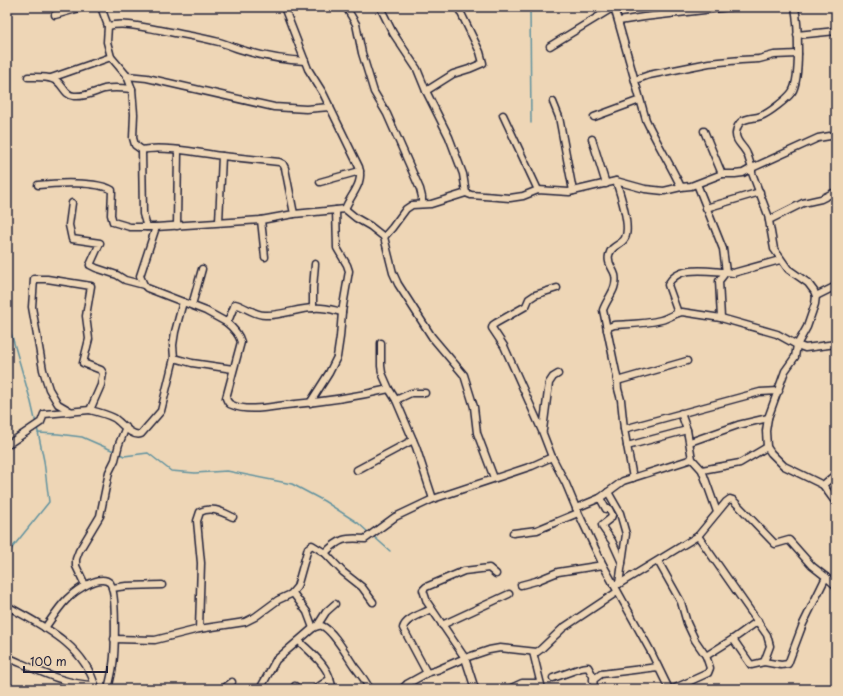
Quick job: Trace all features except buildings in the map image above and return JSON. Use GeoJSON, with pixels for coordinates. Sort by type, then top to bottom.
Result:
{"type":"FeatureCollection","features":[{"type":"Feature","properties":{"kind":"street"},"geometry":{"type":"LineString","coordinates":[[55,15],[82,7]]}},
{"type":"Feature","properties":{"kind":"street"},"geometry":{"type":"LineString","coordinates":[[101,7],[108,26],[107,42],[111,57],[127,76],[132,89],[134,114],[133,138],[135,145],[142,150],[150,148],[178,150],[279,162],[283,164],[285,168],[294,214]]}},
{"type":"Feature","properties":{"kind":"street"},"geometry":{"type":"LineString","coordinates":[[284,7],[308,68],[330,107],[360,171],[361,175],[359,183],[345,209]]}},
{"type":"Feature","properties":{"kind":"street"},"geometry":{"type":"LineString","coordinates":[[346,7],[356,24],[362,53],[374,92],[387,114],[420,189],[422,204]]}},
{"type":"Feature","properties":{"kind":"street"},"geometry":{"type":"LineString","coordinates":[[380,7],[393,33],[417,68],[426,91],[449,137],[463,174],[466,193]]}},
{"type":"Feature","properties":{"kind":"street"},"geometry":{"type":"LineString","coordinates":[[426,91],[452,74],[483,63],[480,52],[458,7]]}},
{"type":"Feature","properties":{"kind":"street"},"geometry":{"type":"LineString","coordinates":[[550,46],[614,7],[646,120],[681,187]]}},
{"type":"Feature","properties":{"kind":"street"},"geometry":{"type":"LineString","coordinates":[[619,21],[730,7]]}},
{"type":"Feature","properties":{"kind":"street"},"geometry":{"type":"LineString","coordinates":[[795,7],[798,54],[795,84],[792,91],[788,97],[766,114],[760,117],[743,120],[738,125],[736,137],[748,154],[752,172],[769,220],[774,249],[780,260],[788,269],[808,283],[816,296],[815,304],[807,327],[797,345],[795,356],[785,371],[768,418],[765,440],[771,453],[784,466],[823,485],[836,503]]}},
{"type":"Feature","properties":{"kind":"street"},"geometry":{"type":"LineString","coordinates":[[108,26],[139,27],[172,32],[219,42],[240,50],[288,61],[305,61]]}},
{"type":"Feature","properties":{"kind":"street"},"geometry":{"type":"LineString","coordinates":[[797,35],[836,31]]}},
{"type":"Feature","properties":{"kind":"street"},"geometry":{"type":"LineString","coordinates":[[635,80],[650,75],[709,63],[759,59],[774,55],[798,54]]}},
{"type":"Feature","properties":{"kind":"street"},"geometry":{"type":"LineString","coordinates":[[28,77],[51,78],[111,57]]}},
{"type":"Feature","properties":{"kind":"street"},"geometry":{"type":"LineString","coordinates":[[127,76],[147,78],[274,107],[306,109],[330,107]]}},
{"type":"Feature","properties":{"kind":"street"},"geometry":{"type":"LineString","coordinates":[[51,78],[58,82],[65,92],[72,96],[85,96],[105,89],[132,89]]}},
{"type":"Feature","properties":{"kind":"street"},"geometry":{"type":"LineString","coordinates":[[594,116],[640,100]]}},
{"type":"Feature","properties":{"kind":"street"},"geometry":{"type":"LineString","coordinates":[[554,102],[559,117],[573,191]]}},
{"type":"Feature","properties":{"kind":"street"},"geometry":{"type":"LineString","coordinates":[[503,115],[538,190]]}},
{"type":"Feature","properties":{"kind":"street"},"geometry":{"type":"LineString","coordinates":[[704,131],[722,174]]}},
{"type":"Feature","properties":{"kind":"street"},"geometry":{"type":"LineString","coordinates":[[384,237],[406,209],[412,205],[431,204],[466,193],[506,198],[523,196],[538,190],[563,192],[573,191],[616,181],[655,191],[664,191],[691,186],[722,174],[735,174],[743,172],[818,138],[836,135]]}},
{"type":"Feature","properties":{"kind":"street"},"geometry":{"type":"LineString","coordinates":[[592,139],[606,184]]}},
{"type":"Feature","properties":{"kind":"street"},"geometry":{"type":"LineString","coordinates":[[142,150],[143,214],[147,226]]}},
{"type":"Feature","properties":{"kind":"street"},"geometry":{"type":"LineString","coordinates":[[177,226],[178,150]]}},
{"type":"Feature","properties":{"kind":"street"},"geometry":{"type":"LineString","coordinates":[[219,222],[222,156]]}},
{"type":"Feature","properties":{"kind":"street"},"geometry":{"type":"LineString","coordinates":[[320,182],[360,171]]}},
{"type":"Feature","properties":{"kind":"street"},"geometry":{"type":"LineString","coordinates":[[616,181],[624,209],[626,234],[625,240],[611,250],[609,263],[615,276],[614,286],[612,294],[603,310],[617,381],[633,478]]}},
{"type":"Feature","properties":{"kind":"street"},"geometry":{"type":"LineString","coordinates":[[38,185],[60,183],[84,184],[108,188],[112,190],[111,215],[113,222],[130,227],[177,226],[261,220],[294,214],[345,209],[384,237],[392,273],[398,284],[432,337],[464,375],[474,407],[477,433],[494,478]]}},
{"type":"Feature","properties":{"kind":"street"},"geometry":{"type":"LineString","coordinates":[[697,184],[723,249],[726,272],[719,281],[721,318]]}},
{"type":"Feature","properties":{"kind":"street"},"geometry":{"type":"LineString","coordinates":[[706,208],[760,192]]}},
{"type":"Feature","properties":{"kind":"street"},"geometry":{"type":"LineString","coordinates":[[769,220],[803,203],[821,199],[833,193]]}},
{"type":"Feature","properties":{"kind":"street"},"geometry":{"type":"LineString","coordinates":[[72,203],[69,225],[72,239],[100,243],[90,265],[117,275],[125,280],[144,285],[147,288],[206,311],[232,327],[240,338],[226,398],[232,405],[248,408],[265,408],[361,396],[388,389]]}},
{"type":"Feature","properties":{"kind":"street"},"geometry":{"type":"LineString","coordinates":[[310,403],[337,357],[342,312],[349,271],[337,248],[336,210]]}},
{"type":"Feature","properties":{"kind":"street"},"geometry":{"type":"LineString","coordinates":[[261,220],[265,257]]}},
{"type":"Feature","properties":{"kind":"street"},"geometry":{"type":"LineString","coordinates":[[144,285],[140,276],[156,227]]}},
{"type":"Feature","properties":{"kind":"street"},"geometry":{"type":"LineString","coordinates":[[678,313],[668,286],[670,281],[677,274],[702,270],[708,272],[732,273],[780,260]]}},
{"type":"Feature","properties":{"kind":"street"},"geometry":{"type":"LineString","coordinates":[[313,308],[313,288],[316,264]]}},
{"type":"Feature","properties":{"kind":"street"},"geometry":{"type":"LineString","coordinates":[[192,305],[202,269]]}},
{"type":"Feature","properties":{"kind":"street"},"geometry":{"type":"LineString","coordinates":[[70,411],[58,404],[49,389],[43,370],[32,307],[34,280],[46,279],[91,286],[86,316],[89,339],[83,362],[103,373],[101,385],[90,410]]}},
{"type":"Feature","properties":{"kind":"street"},"geometry":{"type":"LineString","coordinates":[[816,296],[836,286]]}},
{"type":"Feature","properties":{"kind":"street"},"geometry":{"type":"LineString","coordinates":[[557,288],[535,295],[529,299],[526,306],[496,323],[492,327],[504,346],[552,457],[603,565],[616,584]]}},
{"type":"Feature","properties":{"kind":"street"},"geometry":{"type":"LineString","coordinates":[[7,445],[41,422],[44,414],[70,411],[90,410],[104,414],[115,419],[133,433],[138,435],[142,434],[161,411],[174,358],[174,339],[183,302]]}},
{"type":"Feature","properties":{"kind":"street"},"geometry":{"type":"LineString","coordinates":[[226,322],[236,304],[265,316],[313,308],[342,312]]}},
{"type":"Feature","properties":{"kind":"street"},"geometry":{"type":"LineString","coordinates":[[607,330],[609,327],[614,325],[652,322],[666,319],[682,312],[721,318],[777,334],[797,345],[809,348],[836,344]]}},
{"type":"Feature","properties":{"kind":"street"},"geometry":{"type":"LineString","coordinates":[[381,343],[381,366],[388,389],[396,400],[412,440],[421,457],[433,499]]}},
{"type":"Feature","properties":{"kind":"street"},"geometry":{"type":"LineString","coordinates":[[174,358],[192,363],[233,369]]}},
{"type":"Feature","properties":{"kind":"street"},"geometry":{"type":"LineString","coordinates":[[617,381],[687,361]]}},
{"type":"Feature","properties":{"kind":"street"},"geometry":{"type":"LineString","coordinates":[[542,431],[549,383],[553,377],[558,374]]}},
{"type":"Feature","properties":{"kind":"street"},"geometry":{"type":"LineString","coordinates":[[624,429],[681,412],[760,392],[779,391]]}},
{"type":"Feature","properties":{"kind":"street"},"geometry":{"type":"LineString","coordinates":[[396,400],[412,393],[425,393]]}},
{"type":"Feature","properties":{"kind":"street"},"geometry":{"type":"LineString","coordinates":[[681,412],[690,442],[692,459],[702,470],[717,512]]}},
{"type":"Feature","properties":{"kind":"street"},"geometry":{"type":"LineString","coordinates":[[690,442],[746,423],[768,418]]}},
{"type":"Feature","properties":{"kind":"street"},"geometry":{"type":"LineString","coordinates":[[85,585],[76,566],[76,559],[79,551],[100,516],[109,472],[115,460],[119,444],[126,427]]}},
{"type":"Feature","properties":{"kind":"street"},"geometry":{"type":"LineString","coordinates":[[627,446],[687,430]]}},
{"type":"Feature","properties":{"kind":"street"},"geometry":{"type":"LineString","coordinates":[[358,470],[412,440]]}},
{"type":"Feature","properties":{"kind":"street"},"geometry":{"type":"LineString","coordinates":[[702,470],[740,463],[767,447]]}},
{"type":"Feature","properties":{"kind":"street"},"geometry":{"type":"LineString","coordinates":[[325,553],[335,543],[353,537],[365,539],[395,517],[433,499],[532,466],[552,457]]}},
{"type":"Feature","properties":{"kind":"street"},"geometry":{"type":"LineString","coordinates":[[513,532],[537,530],[600,498],[618,484],[692,459]]}},
{"type":"Feature","properties":{"kind":"street"},"geometry":{"type":"LineString","coordinates":[[823,485],[836,474]]}},
{"type":"Feature","properties":{"kind":"street"},"geometry":{"type":"LineString","coordinates":[[608,492],[620,513],[626,534],[622,563],[616,584],[617,592],[645,640],[669,689]]}},
{"type":"Feature","properties":{"kind":"street"},"geometry":{"type":"LineString","coordinates":[[600,498],[606,509],[609,509],[612,515],[602,526],[612,541],[622,563]]}},
{"type":"Feature","properties":{"kind":"street"},"geometry":{"type":"LineString","coordinates":[[616,584],[658,561],[698,536],[717,512],[730,499],[733,500],[775,544],[790,540],[812,566],[836,586]]}},
{"type":"Feature","properties":{"kind":"street"},"geometry":{"type":"LineString","coordinates":[[198,629],[201,563],[198,516],[200,512],[212,509],[218,510],[233,517]]}},
{"type":"Feature","properties":{"kind":"street"},"geometry":{"type":"LineString","coordinates":[[698,536],[768,635],[770,646],[764,662]]}},
{"type":"Feature","properties":{"kind":"street"},"geometry":{"type":"LineString","coordinates":[[114,639],[155,640],[198,629],[245,622],[255,617],[274,603],[293,593],[297,588],[308,548],[313,545],[325,553],[343,572],[362,588],[373,602]]}},
{"type":"Feature","properties":{"kind":"street"},"geometry":{"type":"LineString","coordinates":[[658,561],[681,602],[687,623],[695,640],[706,656],[710,668],[708,673],[673,689]]}},
{"type":"Feature","properties":{"kind":"street"},"geometry":{"type":"LineString","coordinates":[[521,585],[558,572],[603,565]]}},
{"type":"Feature","properties":{"kind":"street"},"geometry":{"type":"LineString","coordinates":[[475,689],[465,658],[431,609],[423,590],[426,587],[464,571],[488,568],[496,574]]}},
{"type":"Feature","properties":{"kind":"street"},"geometry":{"type":"LineString","coordinates":[[733,640],[751,665],[764,662],[781,665],[788,664],[809,610],[826,577]]}},
{"type":"Feature","properties":{"kind":"street"},"geometry":{"type":"LineString","coordinates":[[45,628],[68,598],[85,585],[102,579],[106,580],[112,588],[115,625],[113,666],[108,689]]}},
{"type":"Feature","properties":{"kind":"street"},"geometry":{"type":"LineString","coordinates":[[112,588],[126,586],[162,586]]}},
{"type":"Feature","properties":{"kind":"street"},"geometry":{"type":"LineString","coordinates":[[402,689],[407,684],[427,673],[489,650],[500,648],[533,652],[541,649],[566,626],[617,592]]}},
{"type":"Feature","properties":{"kind":"street"},"geometry":{"type":"LineString","coordinates":[[293,593],[307,612],[315,627]]}},
{"type":"Feature","properties":{"kind":"street"},"geometry":{"type":"LineString","coordinates":[[442,625],[509,594]]}},
{"type":"Feature","properties":{"kind":"street"},"geometry":{"type":"LineString","coordinates":[[260,689],[276,660],[315,627],[326,612],[335,604]]}},
{"type":"Feature","properties":{"kind":"street"},"geometry":{"type":"LineString","coordinates":[[7,606],[45,628],[69,645],[80,656],[89,670],[96,687]]}},
{"type":"Feature","properties":{"kind":"street"},"geometry":{"type":"LineString","coordinates":[[427,673],[403,628],[407,621],[431,609]]}},
{"type":"Feature","properties":{"kind":"street"},"geometry":{"type":"LineString","coordinates":[[706,656],[733,640],[758,621]]}},
{"type":"Feature","properties":{"kind":"street"},"geometry":{"type":"LineString","coordinates":[[315,627],[323,626],[336,639],[353,665],[364,678],[370,689]]}},
{"type":"Feature","properties":{"kind":"street"},"geometry":{"type":"LineString","coordinates":[[299,641],[329,673],[333,689]]}},
{"type":"Feature","properties":{"kind":"street"},"geometry":{"type":"LineString","coordinates":[[509,689],[522,683],[541,686],[533,652]]}},
{"type":"Feature","properties":{"kind":"street"},"geometry":{"type":"LineString","coordinates":[[7,657],[50,676],[96,687]]}},
{"type":"Feature","properties":{"kind":"street"},"geometry":{"type":"LineString","coordinates":[[554,678],[581,668],[588,667],[594,676],[594,689]]}},
{"type":"Feature","properties":{"kind":"street"},"geometry":{"type":"LineString","coordinates":[[593,680],[602,674],[658,667]]}},
{"type":"Feature","properties":{"kind":"street"},"geometry":{"type":"LineString","coordinates":[[315,689],[330,679]]}},
{"type":"Feature","properties":{"kind":"street"},"geometry":{"type":"LineString","coordinates":[[223,689],[232,682]]}},
{"type":"Feature","properties":{"kind":"waterway"},"geometry":{"type":"LineString","coordinates":[[530,7],[531,123]]}},
{"type":"Feature","properties":{"kind":"waterway"},"geometry":{"type":"LineString","coordinates":[[7,319],[36,424]]}},
{"type":"Feature","properties":{"kind":"waterway"},"geometry":{"type":"LineString","coordinates":[[7,561],[12,548],[49,502],[44,461],[37,427]]}},
{"type":"Feature","properties":{"kind":"waterway"},"geometry":{"type":"LineString","coordinates":[[38,433],[82,437],[114,451]]}},
{"type":"Feature","properties":{"kind":"waterway"},"geometry":{"type":"LineString","coordinates":[[118,453],[124,456],[148,453],[171,471],[195,473],[227,471],[292,484],[324,501],[358,523],[369,533]]}},
{"type":"Feature","properties":{"kind":"waterway"},"geometry":{"type":"LineString","coordinates":[[372,535],[390,551]]}}]}
